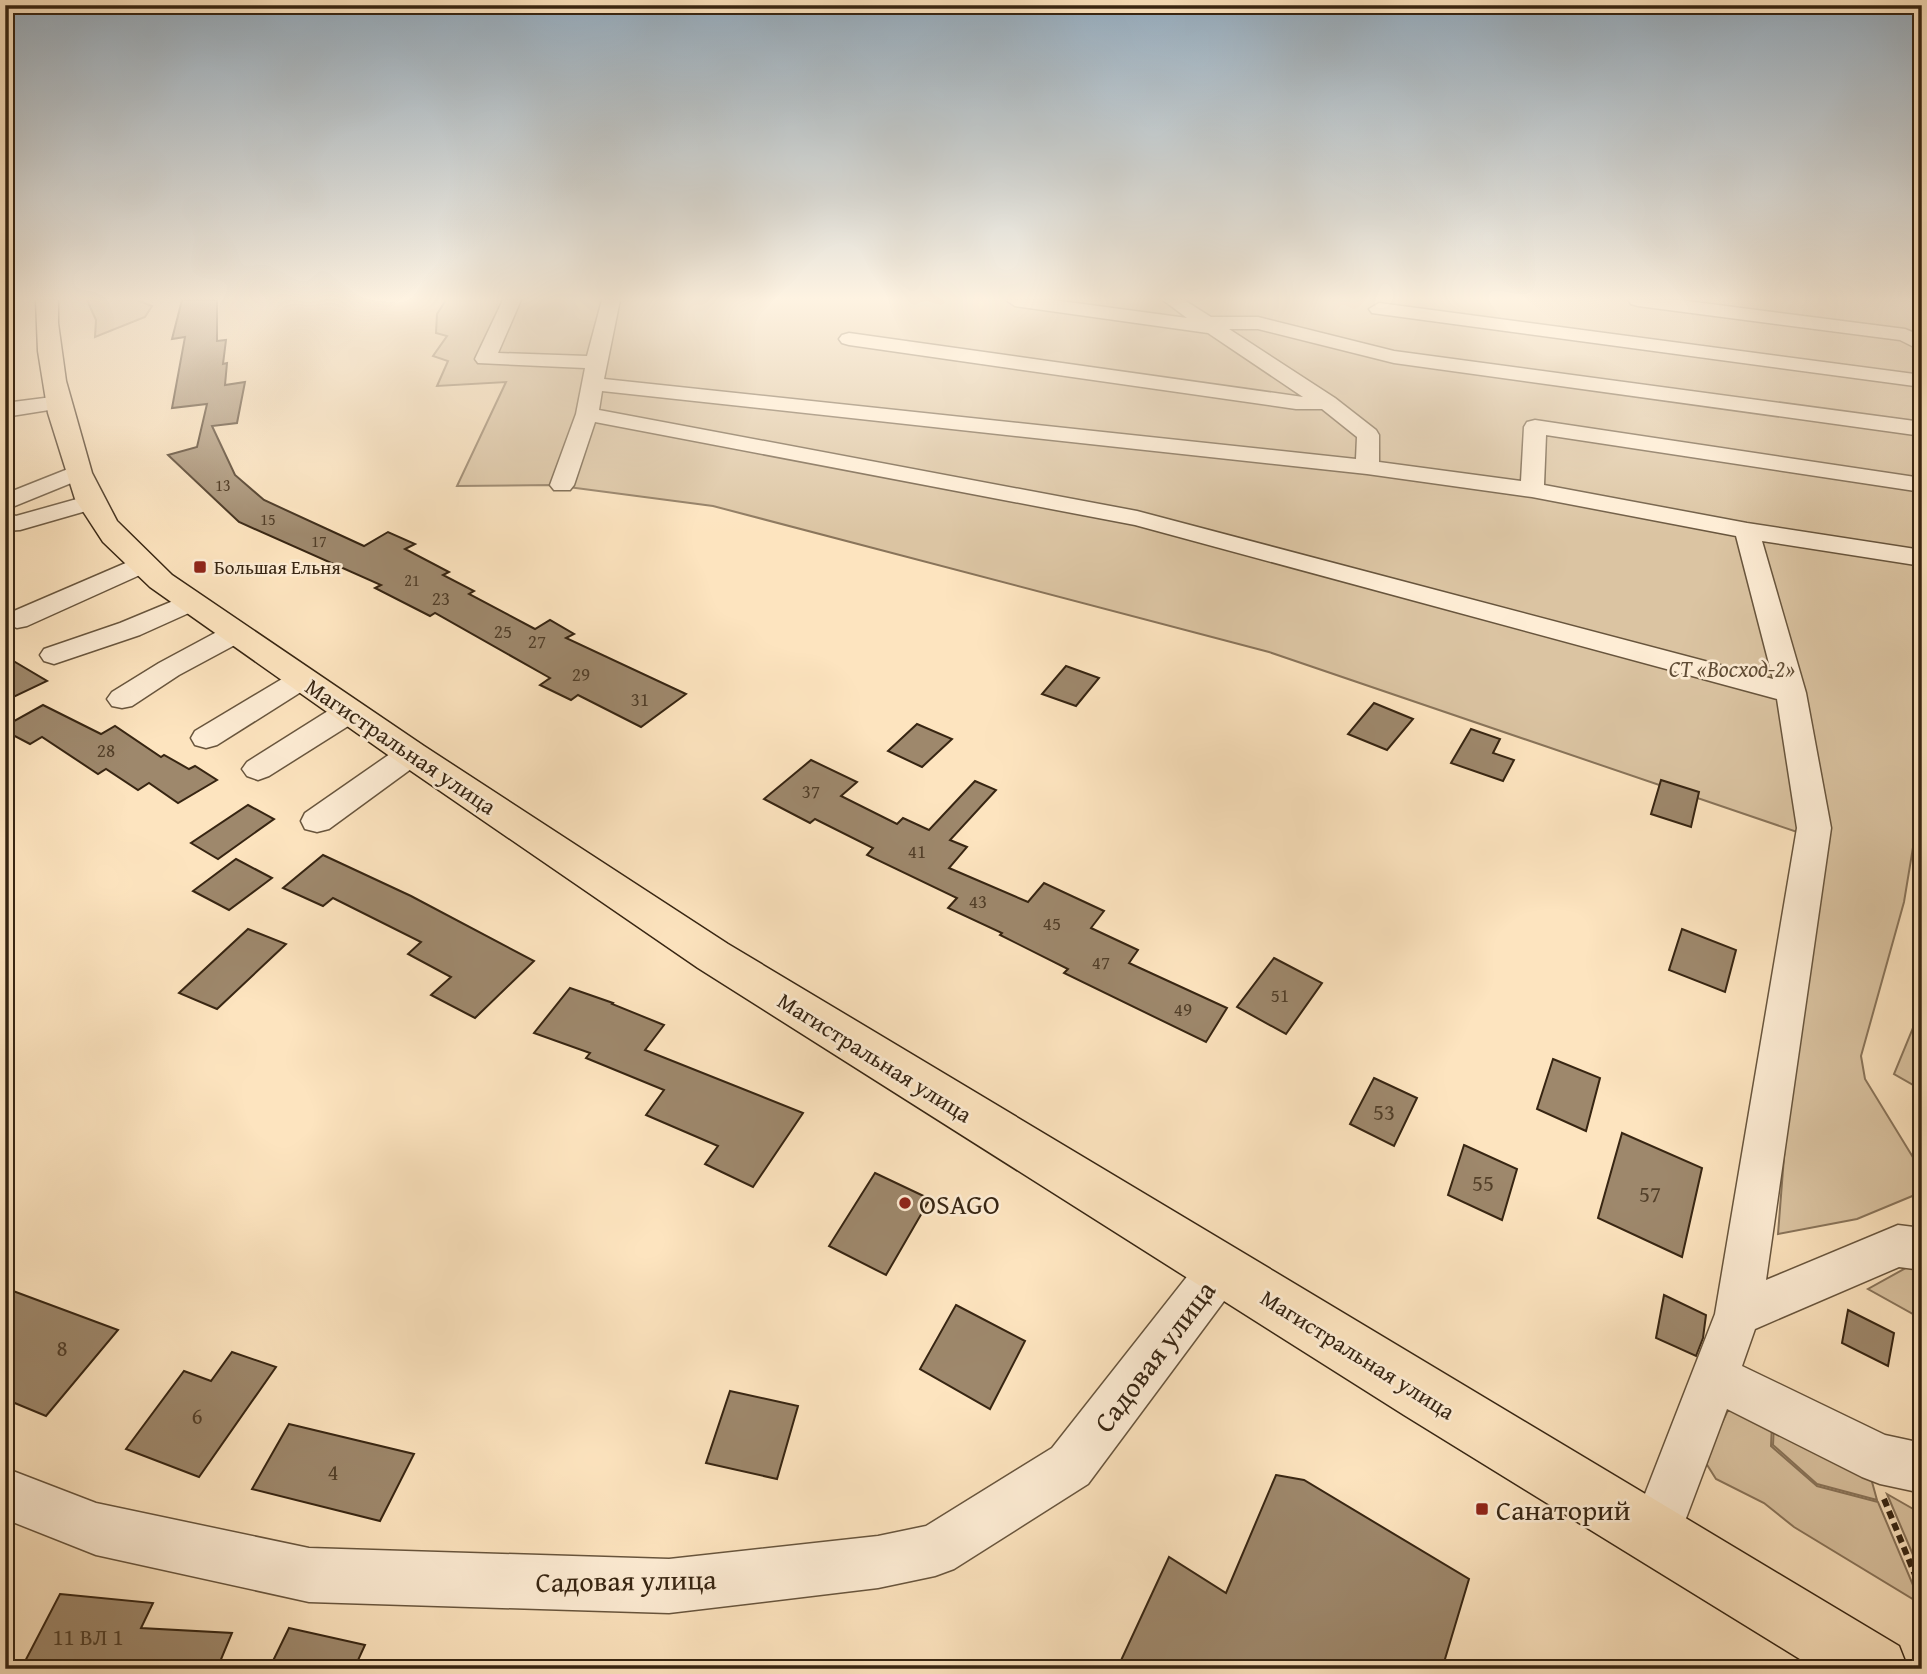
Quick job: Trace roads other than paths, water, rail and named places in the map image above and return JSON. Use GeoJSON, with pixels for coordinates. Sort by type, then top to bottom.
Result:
{"type":"FeatureCollection","features":[{"type":"Feature","properties":{"kind":"main road","name":"Магистральная улица"},"geometry":{"type":"LineString","coordinates":[[56,378],[60,402],[84,487],[100,520],[142,564],[190,602],[713,956],[1220,1270],[1876,1669]]}},
{"type":"Feature","properties":{"kind":"street"},"geometry":{"type":"LineString","coordinates":[[562,485],[587,414],[593,378]]}},
{"type":"Feature","properties":{"kind":"street"},"geometry":{"type":"LineString","coordinates":[[636,378],[1367,467],[1532,490],[1747,531],[1922,558]]}},
{"type":"Feature","properties":{"kind":"street"},"geometry":{"type":"LineString","coordinates":[[1119,378],[1296,403],[1327,403]]}},
{"type":"Feature","properties":{"kind":"street"},"geometry":{"type":"LineString","coordinates":[[1290,378],[1368,435],[1367,467]]}},
{"type":"Feature","properties":{"kind":"street"},"geometry":{"type":"LineString","coordinates":[[1549,378],[1922,429]]}},
{"type":"Feature","properties":{"kind":"street"},"geometry":{"type":"LineString","coordinates":[[1900,378],[1922,381]]}},
{"type":"Feature","properties":{"kind":"street"},"geometry":{"type":"LineString","coordinates":[[5,410],[60,402]]}},
{"type":"Feature","properties":{"kind":"street"},"geometry":{"type":"LineString","coordinates":[[587,414],[1137,518],[1791,693]]}},
{"type":"Feature","properties":{"kind":"street"},"geometry":{"type":"LineString","coordinates":[[1532,490],[1535,427],[1922,485]]}},
{"type":"Feature","properties":{"kind":"street"},"geometry":{"type":"LineString","coordinates":[[5,503],[84,487]]}},
{"type":"Feature","properties":{"kind":"street"},"geometry":{"type":"LineString","coordinates":[[5,518],[11,525],[84,487]]}},
{"type":"Feature","properties":{"kind":"street"},"geometry":{"type":"LineString","coordinates":[[1655,1535],[1738,1314],[1814,828],[1791,693],[1747,531]]}},
{"type":"Feature","properties":{"kind":"street"},"geometry":{"type":"LineString","coordinates":[[17,620],[142,564]]}},
{"type":"Feature","properties":{"kind":"street"},"geometry":{"type":"LineString","coordinates":[[54,655],[130,629],[190,602]]}},
{"type":"Feature","properties":{"kind":"street"},"geometry":{"type":"LineString","coordinates":[[122,699],[169,669],[236,633]]}},
{"type":"Feature","properties":{"kind":"street"},"geometry":{"type":"LineString","coordinates":[[206,738],[302,678]]}},
{"type":"Feature","properties":{"kind":"street"},"geometry":{"type":"LineString","coordinates":[[258,769],[350,711]]}},
{"type":"Feature","properties":{"kind":"street"},"geometry":{"type":"LineString","coordinates":[[317,821],[411,754]]}},
{"type":"Feature","properties":{"kind":"street"},"geometry":{"type":"LineString","coordinates":[[1738,1314],[1898,1247],[1922,1249]]}},
{"type":"Feature","properties":{"kind":"street","name":"Садовая улица"},"geometry":{"type":"LineString","coordinates":[[5,1493],[96,1529],[309,1575],[668,1586],[878,1562],[935,1550],[1070,1466],[1220,1270]]}},
{"type":"Feature","properties":{"kind":"street"},"geometry":{"type":"LineString","coordinates":[[1714,1377],[1880,1459],[1922,1468]]}},
{"type":"Feature","properties":{"kind":"place","name":"Большая Ельня"},"geometry":{"type":"Point","coordinates":[200,567]}},
{"type":"Feature","properties":{"kind":"place","name":"OSAGO"},"geometry":{"type":"Point","coordinates":[905,1203]}},
{"type":"Feature","properties":{"kind":"place","name":"Санаторий"},"geometry":{"type":"Point","coordinates":[1482,1509]}},
{"type":"Feature","properties":{"kind":"park label","name":"СТ «Восход-2»"},"geometry":{"type":"Point","coordinates":[1732,668]}}]}
